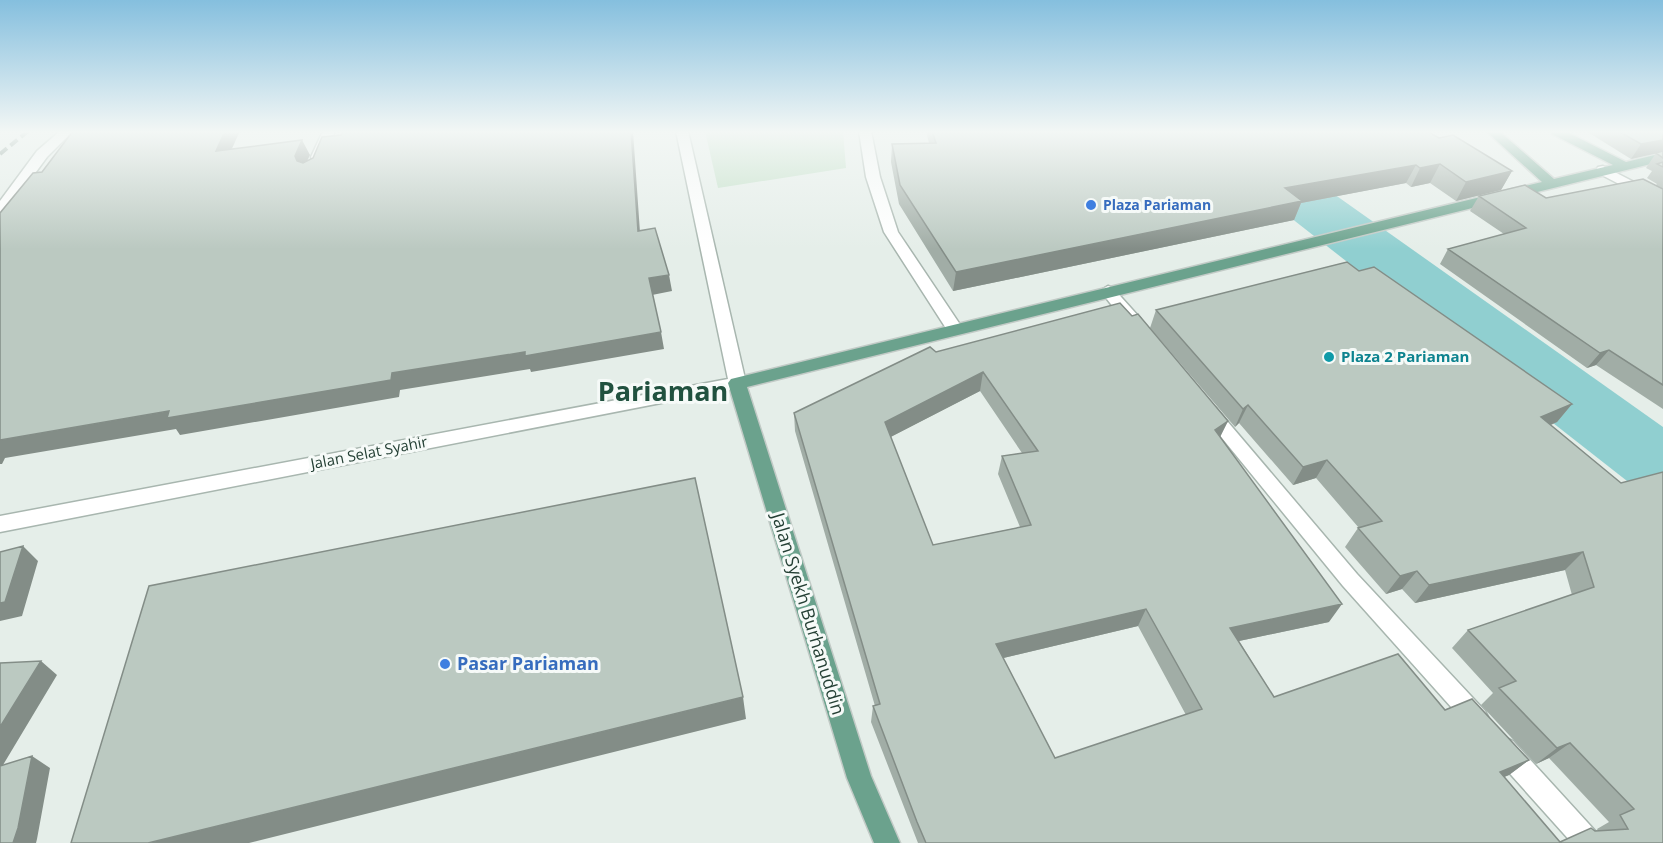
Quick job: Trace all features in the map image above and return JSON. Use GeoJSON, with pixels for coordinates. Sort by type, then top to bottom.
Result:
{"type":"FeatureCollection","features":[{"type":"Feature","properties":{"kind":"main road"},"geometry":{"type":"LineString","coordinates":[[1536,170],[1550,183]]}},
{"type":"Feature","properties":{"kind":"main road"},"geometry":{"type":"LineString","coordinates":[[737,382],[1602,170]]}},
{"type":"Feature","properties":{"kind":"main road","name":"Jalan Syekh Burhanuddin"},"geometry":{"type":"LineString","coordinates":[[737,382],[859,778],[887,843]]}},
{"type":"Feature","properties":{"kind":"street"},"geometry":{"type":"LineString","coordinates":[[0,211],[30,170]]}},
{"type":"Feature","properties":{"kind":"street"},"geometry":{"type":"LineString","coordinates":[[691,170],[737,382]]}},
{"type":"Feature","properties":{"kind":"street"},"geometry":{"type":"LineString","coordinates":[[872,170],[891,232],[955,329]]}},
{"type":"Feature","properties":{"kind":"street"},"geometry":{"type":"LineString","coordinates":[[1604,170],[1663,203]]}},
{"type":"Feature","properties":{"kind":"street"},"geometry":{"type":"LineString","coordinates":[[1108,291],[1146,336]]}},
{"type":"Feature","properties":{"kind":"street","name":"Jalan Selat Syahir"},"geometry":{"type":"LineString","coordinates":[[0,524],[737,382]]}},
{"type":"Feature","properties":{"kind":"street"},"geometry":{"type":"LineString","coordinates":[[1199,400],[1350,580],[1589,843]]}},
{"type":"Feature","properties":{"kind":"green space"},"geometry":{"type":"Polygon","coordinates":[[[714,170],[831,170],[718,188],[714,170]]]}},
{"type":"Feature","properties":{"kind":"building"},"geometry":{"type":"Polygon","coordinates":[[[634,170],[638,231],[655,228],[669,275],[649,278],[661,332],[525,356],[525,352],[392,373],[391,380],[167,418],[169,411],[0,440],[0,213],[33,173],[634,170]]]}},
{"type":"Feature","properties":{"kind":"building"},"geometry":{"type":"Polygon","coordinates":[[[897,170],[1386,170],[1285,188],[1302,201],[956,272],[900,185],[897,170]]]}},
{"type":"Feature","properties":{"kind":"building"},"geometry":{"type":"Polygon","coordinates":[[[1449,170],[1512,171],[1466,182],[1449,170]]]}},
{"type":"Feature","properties":{"kind":"building"},"geometry":{"type":"Polygon","coordinates":[[[1643,179],[1663,189],[1663,385],[1609,350],[1600,353],[1448,249],[1526,228],[1479,196],[1525,185],[1546,198],[1643,179]]]}},
{"type":"Feature","properties":{"kind":"building"},"geometry":{"type":"Polygon","coordinates":[[[1347,262],[1359,271],[1374,267],[1572,404],[1541,417],[1621,483],[1663,472],[1663,843],[926,843],[873,706],[880,704],[794,413],[930,347],[936,352],[1120,303],[1132,316],[1138,314],[1228,421],[1215,430],[1342,604],[1230,628],[1274,697],[1398,654],[1445,710],[1472,699],[1529,760],[1500,772],[1560,842],[1591,828],[1595,831],[1628,829],[1620,815],[1634,809],[1570,743],[1557,748],[1499,688],[1516,681],[1468,630],[1594,587],[1583,552],[1429,585],[1417,571],[1400,576],[1358,528],[1382,521],[1327,460],[1303,467],[1248,405],[1243,409],[1156,310],[1347,262]],[[983,372],[885,422],[933,545],[1031,525],[1002,456],[1038,451],[983,372]],[[1146,609],[996,644],[1055,758],[1202,709],[1146,609]]]}},
{"type":"Feature","properties":{"kind":"building","name":"Pasar Pariaman"},"geometry":{"type":"Polygon","coordinates":[[[695,478],[743,697],[148,843],[71,843],[149,586],[695,478]]]}},
{"type":"Feature","properties":{"kind":"building"},"geometry":{"type":"Polygon","coordinates":[[[23,546],[5,602],[0,603],[0,552],[23,546]]]}},
{"type":"Feature","properties":{"kind":"building"},"geometry":{"type":"Polygon","coordinates":[[[41,661],[0,727],[0,663],[41,661]]]}},
{"type":"Feature","properties":{"kind":"building"},"geometry":{"type":"Polygon","coordinates":[[[32,756],[13,843],[0,843],[0,766],[32,756]]]}},
{"type":"Feature","properties":{"kind":"waterway"},"geometry":{"type":"LineString","coordinates":[[1265,170],[1663,467]]}},
{"type":"Feature","properties":{"kind":"place","name":"Plaza Pariaman"},"geometry":{"type":"Point","coordinates":[1091,205]}},
{"type":"Feature","properties":{"kind":"place","name":"Plaza 2 Pariaman"},"geometry":{"type":"Point","coordinates":[1329,357]}},
{"type":"Feature","properties":{"kind":"place","name":"Pasar Pariaman"},"geometry":{"type":"Point","coordinates":[445,664]}},
{"type":"Feature","properties":{"kind":"district","name":"Pariaman"},"geometry":{"type":"Point","coordinates":[663,392]}}]}
